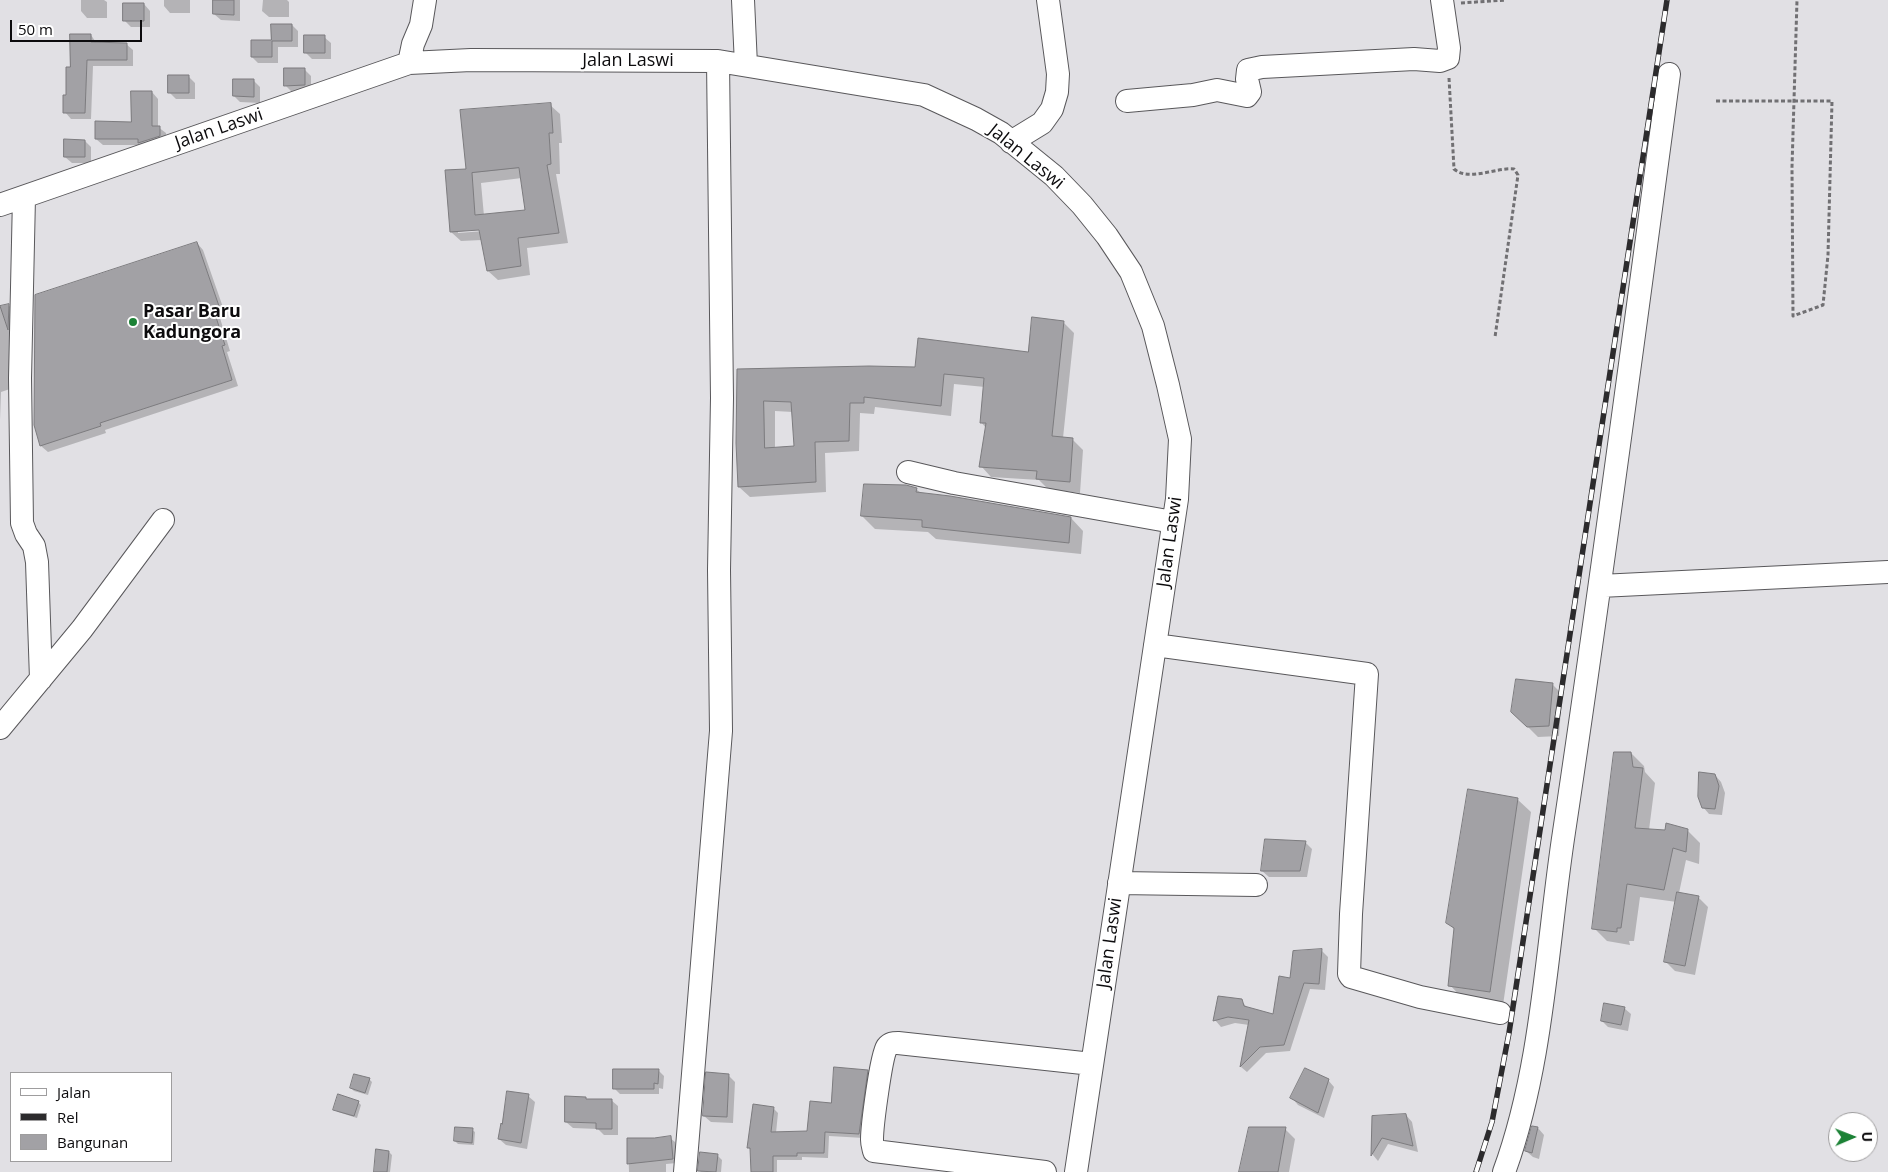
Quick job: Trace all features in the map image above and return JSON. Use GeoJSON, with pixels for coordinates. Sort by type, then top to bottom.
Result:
{"type":"FeatureCollection","features":[{"type":"Feature","properties":{"kind":"street"},"geometry":{"type":"LineString","coordinates":[[409,63],[421,25],[425,0]]}},
{"type":"Feature","properties":{"kind":"street"},"geometry":{"type":"LineString","coordinates":[[743,0],[746,65]]}},
{"type":"Feature","properties":{"kind":"street"},"geometry":{"type":"LineString","coordinates":[[1011,142],[1042,123],[1052,110],[1058,92],[1058,74],[1048,0]]}},
{"type":"Feature","properties":{"kind":"street"},"geometry":{"type":"LineString","coordinates":[[1126,101],[1193,95],[1217,90],[1247,96],[1250,92],[1247,79],[1248,70],[1262,67],[1414,59],[1440,61],[1448,58],[1449,48],[1442,2]]}},
{"type":"Feature","properties":{"kind":"street","name":"Jalan Laswi"},"geometry":{"type":"LineString","coordinates":[[0,205],[409,63],[471,60],[718,62],[924,95],[1001,133],[1054,176],[1082,205],[1107,236],[1131,272],[1152,326],[1180,439],[1177,499],[1076,1172]]}},
{"type":"Feature","properties":{"kind":"street"},"geometry":{"type":"LineString","coordinates":[[685,1172],[721,731],[719,570],[722,398],[718,62]]}},
{"type":"Feature","properties":{"kind":"street"},"geometry":{"type":"LineString","coordinates":[[1504,1172],[1523,1109],[1546,973],[1561,850],[1600,586],[1669,74]]}},
{"type":"Feature","properties":{"kind":"street"},"geometry":{"type":"LineString","coordinates":[[24,197],[20,378],[22,522],[26,534],[34,546],[37,562],[40,679]]}},
{"type":"Feature","properties":{"kind":"street"},"geometry":{"type":"LineString","coordinates":[[908,472],[954,483],[1173,522]]}},
{"type":"Feature","properties":{"kind":"street"},"geometry":{"type":"LineString","coordinates":[[0,728],[82,629],[163,520]]}},
{"type":"Feature","properties":{"kind":"street"},"geometry":{"type":"LineString","coordinates":[[1600,586],[1888,572]]}},
{"type":"Feature","properties":{"kind":"street"},"geometry":{"type":"LineString","coordinates":[[1155,645],[1367,674],[1351,914],[1349,974],[1352,977],[1420,997],[1500,1013]]}},
{"type":"Feature","properties":{"kind":"street"},"geometry":{"type":"LineString","coordinates":[[1119,883],[1256,885]]}},
{"type":"Feature","properties":{"kind":"street"},"geometry":{"type":"LineString","coordinates":[[1046,1172],[874,1151],[872,1139],[874,1117],[882,1063],[887,1047],[898,1043],[1092,1064]]}},
{"type":"Feature","properties":{"kind":"path"},"geometry":{"type":"LineString","coordinates":[[1442,2],[1506,0]]}},
{"type":"Feature","properties":{"kind":"path"},"geometry":{"type":"LineString","coordinates":[[1716,101],[1794,101],[1832,101],[1828,255],[1823,305],[1793,316],[1792,167],[1794,101],[1797,0]]}},
{"type":"Feature","properties":{"kind":"path"},"geometry":{"type":"LineString","coordinates":[[1448,58],[1454,169],[1460,174],[1468,175],[1506,168],[1514,169],[1518,175],[1495,337]]}},
{"type":"Feature","properties":{"kind":"building"},"geometry":{"type":"Polygon","coordinates":[[[213,0],[234,0],[234,15],[213,14],[213,0]]]}},
{"type":"Feature","properties":{"kind":"building"},"geometry":{"type":"Polygon","coordinates":[[[123,3],[144,3],[144,21],[123,21],[123,3]]]}},
{"type":"Feature","properties":{"kind":"building"},"geometry":{"type":"Polygon","coordinates":[[[271,24],[292,24],[292,41],[272,41],[272,57],[251,57],[251,40],[271,40],[271,24]]]}},
{"type":"Feature","properties":{"kind":"building"},"geometry":{"type":"Polygon","coordinates":[[[70,34],[91,34],[91,42],[127,43],[127,60],[87,60],[85,113],[63,113],[63,95],[66,95],[66,67],[70,67],[70,34]]]}},
{"type":"Feature","properties":{"kind":"building"},"geometry":{"type":"Polygon","coordinates":[[[304,35],[325,35],[325,53],[304,53],[304,35]]]}},
{"type":"Feature","properties":{"kind":"building"},"geometry":{"type":"Polygon","coordinates":[[[284,68],[305,68],[305,85],[284,86],[284,68]]]}},
{"type":"Feature","properties":{"kind":"building"},"geometry":{"type":"Polygon","coordinates":[[[168,75],[189,75],[189,93],[168,93],[168,75]]]}},
{"type":"Feature","properties":{"kind":"building"},"geometry":{"type":"Polygon","coordinates":[[[233,79],[254,79],[254,97],[233,96],[233,79]]]}},
{"type":"Feature","properties":{"kind":"building"},"geometry":{"type":"Polygon","coordinates":[[[131,91],[152,91],[152,126],[160,126],[160,136],[138,143],[138,139],[95,139],[95,121],[131,122],[131,91]]]}},
{"type":"Feature","properties":{"kind":"building"},"geometry":{"type":"Polygon","coordinates":[[[551,103],[553,133],[549,133],[551,164],[547,165],[559,233],[518,238],[521,266],[487,271],[479,230],[450,232],[445,170],[466,169],[460,110],[551,103]],[[519,168],[472,173],[475,215],[525,210],[519,168]]]}},
{"type":"Feature","properties":{"kind":"building"},"geometry":{"type":"Polygon","coordinates":[[[64,139],[85,140],[85,157],[64,157],[64,139]]]}},
{"type":"Feature","properties":{"kind":"building"},"geometry":{"type":"Polygon","coordinates":[[[197,242],[220,309],[214,311],[225,345],[222,346],[232,380],[100,423],[101,426],[40,446],[34,425],[35,295],[197,242]]]}},
{"type":"Feature","properties":{"kind":"building"},"geometry":{"type":"Polygon","coordinates":[[[9,304],[8,330],[0,306],[9,304]]]}},
{"type":"Feature","properties":{"kind":"building"},"geometry":{"type":"Polygon","coordinates":[[[1032,317],[1064,321],[1052,436],[1073,438],[1070,482],[1036,479],[1037,471],[979,467],[986,423],[980,423],[984,378],[944,374],[941,406],[864,397],[864,403],[850,403],[849,441],[815,442],[816,482],[738,487],[736,443],[737,369],[869,366],[915,367],[918,338],[1028,352],[1032,317]],[[764,401],[765,448],[794,446],[791,402],[764,401]]]}},
{"type":"Feature","properties":{"kind":"building"},"geometry":{"type":"Polygon","coordinates":[[[864,484],[906,485],[917,488],[916,492],[1071,517],[1069,543],[922,527],[922,520],[861,516],[864,484]]]}},
{"type":"Feature","properties":{"kind":"building"},"geometry":{"type":"Polygon","coordinates":[[[1516,679],[1553,683],[1549,726],[1527,727],[1511,712],[1516,679]]]}},
{"type":"Feature","properties":{"kind":"building"},"geometry":{"type":"Polygon","coordinates":[[[1614,752],[1631,752],[1633,767],[1643,768],[1635,828],[1665,830],[1666,823],[1688,829],[1686,852],[1673,848],[1664,890],[1627,884],[1621,928],[1617,928],[1617,932],[1592,929],[1614,752]]]}},
{"type":"Feature","properties":{"kind":"building"},"geometry":{"type":"Polygon","coordinates":[[[1699,772],[1715,774],[1719,786],[1715,809],[1702,808],[1698,797],[1699,772]]]}},
{"type":"Feature","properties":{"kind":"building"},"geometry":{"type":"Polygon","coordinates":[[[1468,789],[1518,798],[1490,992],[1448,986],[1454,928],[1446,923],[1468,789]]]}},
{"type":"Feature","properties":{"kind":"building"},"geometry":{"type":"Polygon","coordinates":[[[1265,839],[1306,841],[1300,871],[1261,871],[1265,839]]]}},
{"type":"Feature","properties":{"kind":"building"},"geometry":{"type":"Polygon","coordinates":[[[1677,892],[1699,896],[1685,966],[1664,962],[1677,892]]]}},
{"type":"Feature","properties":{"kind":"building"},"geometry":{"type":"Polygon","coordinates":[[[1322,949],[1319,984],[1304,983],[1284,1045],[1260,1047],[1240,1067],[1249,1020],[1228,1017],[1213,1021],[1218,996],[1242,999],[1244,1006],[1273,1014],[1279,976],[1290,978],[1293,951],[1322,949]]]}},
{"type":"Feature","properties":{"kind":"building"},"geometry":{"type":"Polygon","coordinates":[[[1604,1003],[1625,1007],[1621,1025],[1601,1021],[1604,1003]]]}},
{"type":"Feature","properties":{"kind":"building"},"geometry":{"type":"Polygon","coordinates":[[[834,1067],[868,1070],[859,1134],[825,1132],[824,1153],[797,1153],[797,1156],[773,1156],[773,1172],[751,1172],[750,1148],[747,1148],[753,1104],[774,1107],[771,1132],[807,1131],[810,1101],[831,1103],[834,1067]]]}},
{"type":"Feature","properties":{"kind":"building"},"geometry":{"type":"Polygon","coordinates":[[[1305,1068],[1329,1079],[1318,1113],[1290,1098],[1305,1068]]]}},
{"type":"Feature","properties":{"kind":"building"},"geometry":{"type":"Polygon","coordinates":[[[613,1069],[659,1069],[658,1084],[654,1083],[654,1089],[613,1089],[613,1069]]]}},
{"type":"Feature","properties":{"kind":"building"},"geometry":{"type":"Polygon","coordinates":[[[706,1072],[729,1074],[727,1117],[703,1116],[706,1072]]]}},
{"type":"Feature","properties":{"kind":"building"},"geometry":{"type":"Polygon","coordinates":[[[354,1074],[370,1078],[365,1093],[350,1088],[354,1074]]]}},
{"type":"Feature","properties":{"kind":"building"},"geometry":{"type":"Polygon","coordinates":[[[507,1091],[529,1094],[521,1143],[498,1139],[507,1091]]]}},
{"type":"Feature","properties":{"kind":"building"},"geometry":{"type":"Polygon","coordinates":[[[338,1094],[359,1101],[354,1116],[333,1110],[338,1094]]]}},
{"type":"Feature","properties":{"kind":"building"},"geometry":{"type":"Polygon","coordinates":[[[565,1096],[586,1097],[586,1099],[612,1099],[612,1129],[596,1129],[596,1123],[565,1122],[565,1096]]]}},
{"type":"Feature","properties":{"kind":"building"},"geometry":{"type":"Polygon","coordinates":[[[1406,1114],[1413,1146],[1382,1138],[1371,1156],[1372,1116],[1406,1114]]]}},
{"type":"Feature","properties":{"kind":"building"},"geometry":{"type":"Polygon","coordinates":[[[1532,1126],[1538,1127],[1532,1153],[1525,1151],[1532,1126]]]}},
{"type":"Feature","properties":{"kind":"building"},"geometry":{"type":"Polygon","coordinates":[[[455,1127],[473,1128],[472,1143],[454,1141],[455,1127]]]}},
{"type":"Feature","properties":{"kind":"building"},"geometry":{"type":"Polygon","coordinates":[[[1249,1127],[1286,1127],[1278,1172],[1239,1172],[1249,1127]]]}},
{"type":"Feature","properties":{"kind":"building"},"geometry":{"type":"Polygon","coordinates":[[[671,1136],[673,1159],[627,1164],[627,1138],[671,1136]]]}},
{"type":"Feature","properties":{"kind":"building"},"geometry":{"type":"Polygon","coordinates":[[[376,1149],[389,1151],[387,1172],[374,1172],[376,1149]]]}},
{"type":"Feature","properties":{"kind":"building"},"geometry":{"type":"Polygon","coordinates":[[[700,1152],[718,1154],[716,1172],[698,1171],[700,1152]]]}},
{"type":"Feature","properties":{"kind":"railway"},"geometry":{"type":"LineString","coordinates":[[1476,1172],[1492,1122],[1509,1033],[1667,0]]}},
{"type":"Feature","properties":{"kind":"place","name":"Pasar Baru Kadungora"},"geometry":{"type":"Point","coordinates":[133,322]}}]}
